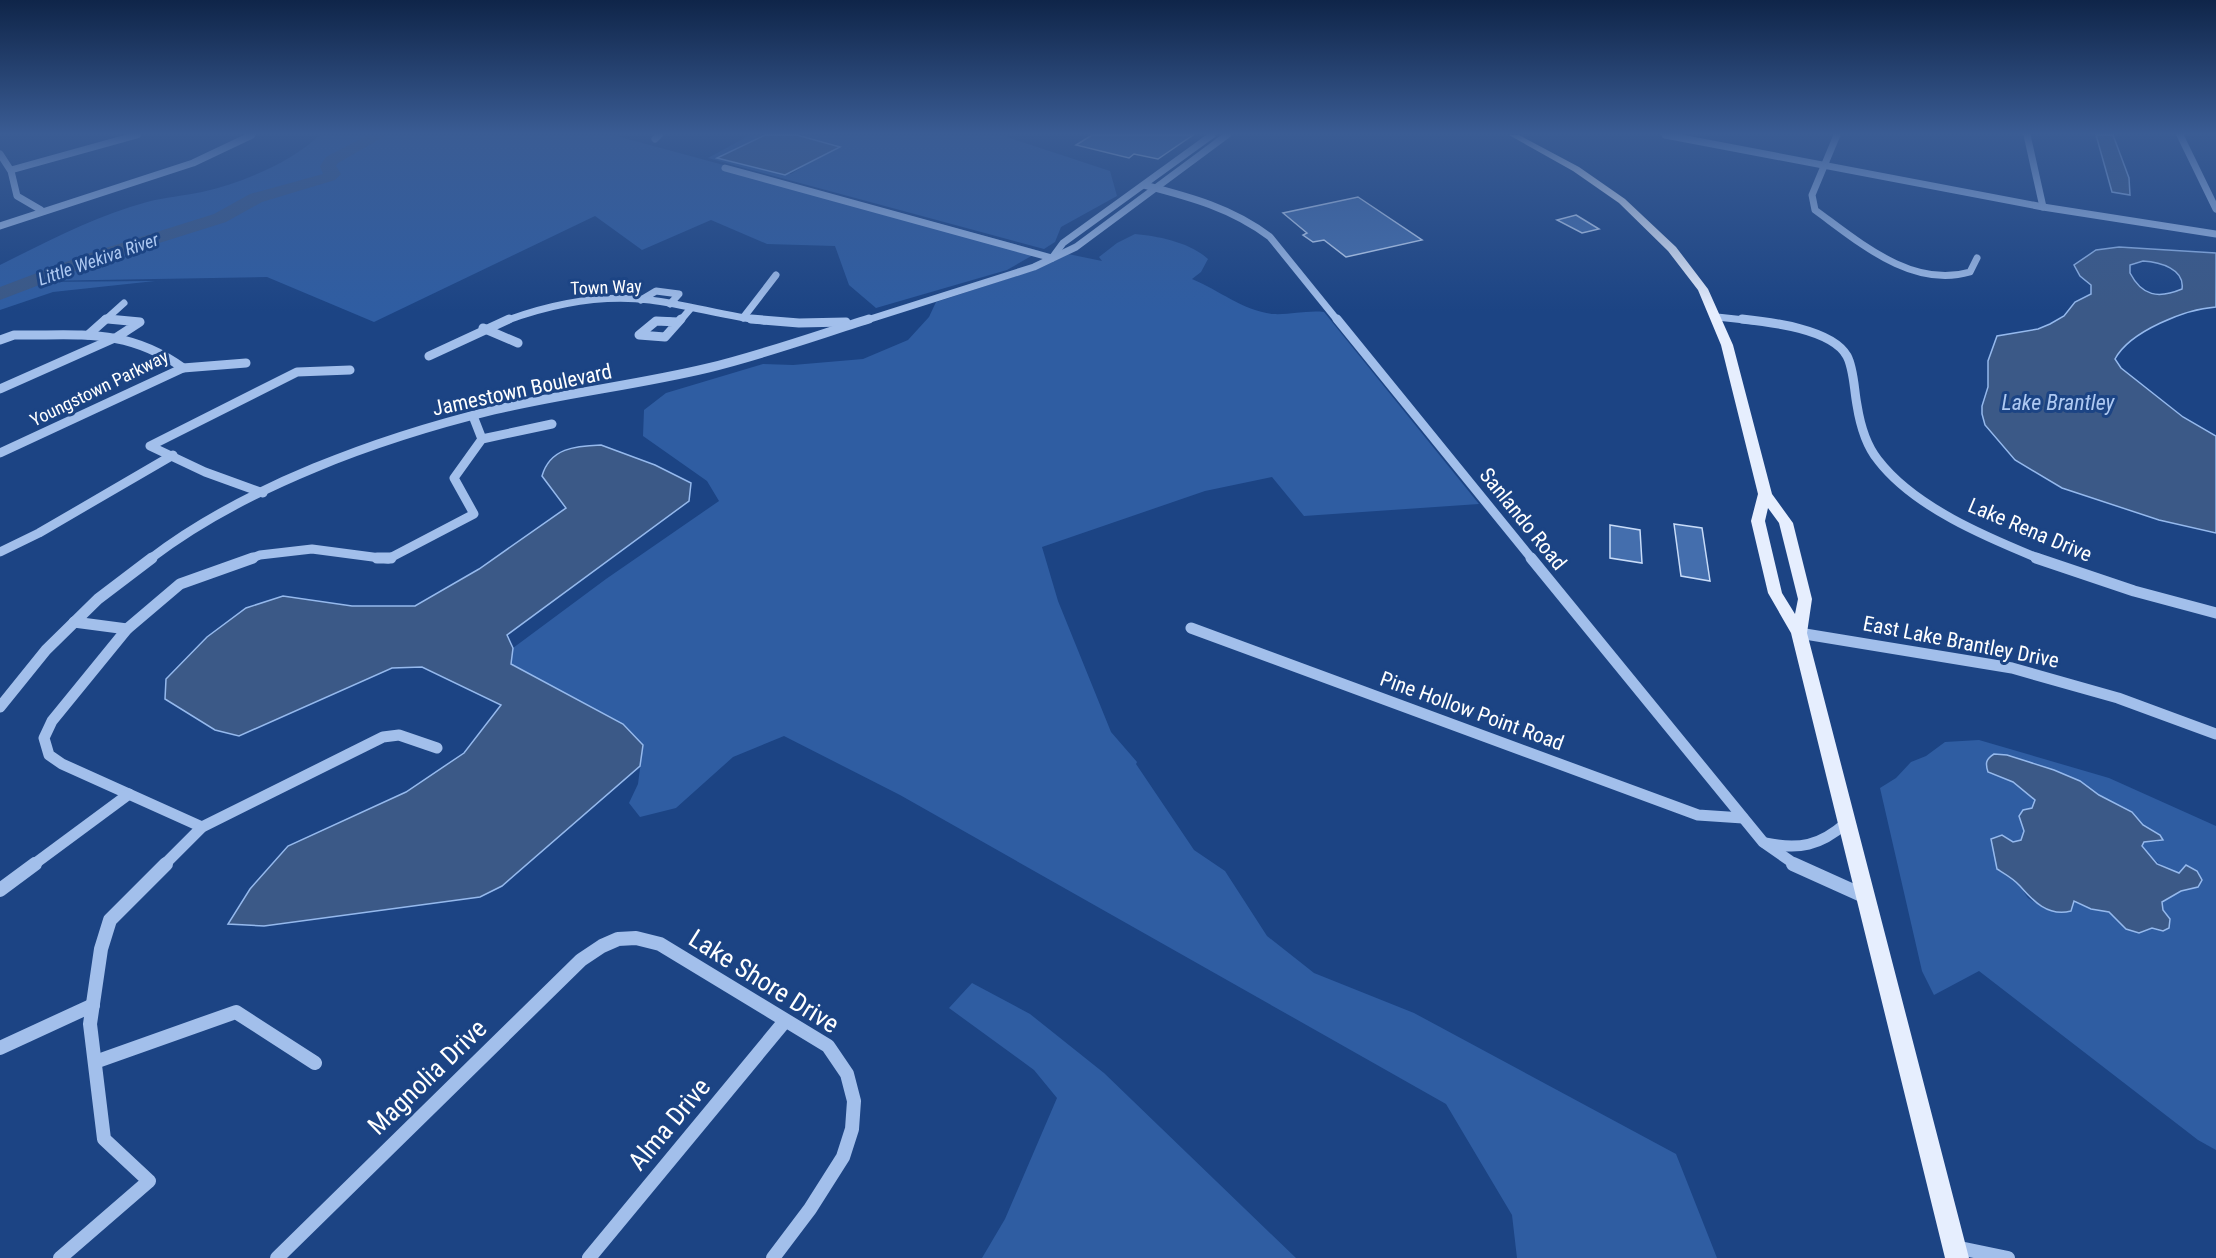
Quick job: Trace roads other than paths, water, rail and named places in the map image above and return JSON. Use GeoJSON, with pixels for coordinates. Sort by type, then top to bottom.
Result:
{"type":"FeatureCollection","features":[{"type":"Feature","properties":{"kind":"main road"},"geometry":{"type":"LineString","coordinates":[[1611,194],[1642,218],[1687,267],[1703,289],[1716,317],[1727,345],[1766,494],[1786,523],[1805,599],[1799,633]]}},
{"type":"Feature","properties":{"kind":"main road"},"geometry":{"type":"LineString","coordinates":[[1766,494],[1758,521],[1775,593],[1799,633],[1956,1252]]}},
{"type":"Feature","properties":{"kind":"street"},"geometry":{"type":"LineString","coordinates":[[14,194],[17,198],[41,210]]}},
{"type":"Feature","properties":{"kind":"street"},"geometry":{"type":"LineString","coordinates":[[0,226],[92,194]]}},
{"type":"Feature","properties":{"kind":"street"},"geometry":{"type":"LineString","coordinates":[[818,194],[1052,258]]}},
{"type":"Feature","properties":{"kind":"street","name":"Jamestown Boulevard"},"geometry":{"type":"LineString","coordinates":[[1052,258],[1063,243],[1131,194]]}},
{"type":"Feature","properties":{"kind":"street","name":"Jamestown Boulevard"},"geometry":{"type":"LineString","coordinates":[[0,707],[45,652],[74,622],[155,556],[207,522],[263,493],[366,448],[473,416],[711,367],[975,287],[1076,247],[1147,194]]}},
{"type":"Feature","properties":{"kind":"street","name":"Sanlando Road"},"geometry":{"type":"LineString","coordinates":[[1177,194],[1216,204],[1237,213],[1270,237],[1763,842],[1778,856],[1799,868],[1864,896]]}},
{"type":"Feature","properties":{"kind":"street"},"geometry":{"type":"LineString","coordinates":[[1812,194],[1815,210],[1875,254],[1911,270],[1955,277],[1970,272],[1977,258]]}},
{"type":"Feature","properties":{"kind":"street"},"geometry":{"type":"LineString","coordinates":[[1973,194],[2216,234]]}},
{"type":"Feature","properties":{"kind":"street"},"geometry":{"type":"LineString","coordinates":[[2040,194],[2043,207]]}},
{"type":"Feature","properties":{"kind":"street"},"geometry":{"type":"LineString","coordinates":[[2209,194],[2216,209]]}},
{"type":"Feature","properties":{"kind":"street"},"geometry":{"type":"LineString","coordinates":[[743,318],[776,275]]}},
{"type":"Feature","properties":{"kind":"street"},"geometry":{"type":"LineString","coordinates":[[641,300],[656,291],[679,294],[670,304]]}},
{"type":"Feature","properties":{"kind":"street","name":"Town Way"},"geometry":{"type":"LineString","coordinates":[[429,356],[483,328],[538,308],[567,302],[641,300],[743,318],[793,323],[867,320]]}},
{"type":"Feature","properties":{"kind":"street"},"geometry":{"type":"LineString","coordinates":[[88,335],[124,303]]}},
{"type":"Feature","properties":{"kind":"street"},"geometry":{"type":"LineString","coordinates":[[678,322],[656,320],[649,322],[639,335],[665,337],[692,308]]}},
{"type":"Feature","properties":{"kind":"street","name":"Lake Rena Drive"},"geometry":{"type":"LineString","coordinates":[[1716,317],[1758,321],[1821,337],[1835,343],[1848,357],[1861,431],[1869,452],[1896,479],[1943,511],[1985,535],[2034,556],[2109,583],[2216,613]]}},
{"type":"Feature","properties":{"kind":"street"},"geometry":{"type":"LineString","coordinates":[[0,389],[117,337],[140,322],[105,319]]}},
{"type":"Feature","properties":{"kind":"street"},"geometry":{"type":"LineString","coordinates":[[793,323],[808,339]]}},
{"type":"Feature","properties":{"kind":"street"},"geometry":{"type":"LineString","coordinates":[[483,328],[518,343]]}},
{"type":"Feature","properties":{"kind":"street","name":"Youngstown Parkway"},"geometry":{"type":"LineString","coordinates":[[0,340],[14,335],[117,337],[129,339],[164,354],[183,368],[0,453]]}},
{"type":"Feature","properties":{"kind":"street"},"geometry":{"type":"LineString","coordinates":[[183,368],[246,363]]}},
{"type":"Feature","properties":{"kind":"street"},"geometry":{"type":"LineString","coordinates":[[263,493],[205,472],[150,446],[297,372],[350,370]]}},
{"type":"Feature","properties":{"kind":"street"},"geometry":{"type":"LineString","coordinates":[[473,416],[482,440]]}},
{"type":"Feature","properties":{"kind":"street"},"geometry":{"type":"LineString","coordinates":[[202,827],[62,764],[49,755],[44,738],[52,721],[127,629],[180,584],[249,558],[312,549],[388,559],[474,514],[454,478],[482,440],[552,424]]}},
{"type":"Feature","properties":{"kind":"street"},"geometry":{"type":"LineString","coordinates":[[0,552],[39,533],[173,455]]}},
{"type":"Feature","properties":{"kind":"street"},"geometry":{"type":"LineString","coordinates":[[74,622],[127,629]]}},
{"type":"Feature","properties":{"kind":"street","name":"Pine Hollow Point Road"},"geometry":{"type":"LineString","coordinates":[[1191,628],[1698,815],[1743,818]]}},
{"type":"Feature","properties":{"kind":"street","name":"East Lake Brantley Drive"},"geometry":{"type":"LineString","coordinates":[[1799,633],[2012,668],[2118,698],[2216,734]]}},
{"type":"Feature","properties":{"kind":"street"},"geometry":{"type":"LineString","coordinates":[[60,1258],[149,1180],[104,1139],[90,1024],[101,949],[110,920],[202,827],[383,737],[399,735],[437,748]]}},
{"type":"Feature","properties":{"kind":"street"},"geometry":{"type":"LineString","coordinates":[[0,890],[129,794]]}},
{"type":"Feature","properties":{"kind":"street"},"geometry":{"type":"LineString","coordinates":[[1763,842],[1785,848],[1808,848],[1827,840],[1846,823]]}},
{"type":"Feature","properties":{"kind":"street","name":"Lake Shore Drive"},"geometry":{"type":"LineString","coordinates":[[616,937],[637,937],[660,944],[828,1046],[843,1062],[852,1083],[856,1105],[854,1128],[844,1155],[828,1185],[773,1258]]}},
{"type":"Feature","properties":{"kind":"street","name":"Magnolia Drive"},"geometry":{"type":"LineString","coordinates":[[277,1258],[581,960],[616,937]]}},
{"type":"Feature","properties":{"kind":"street"},"geometry":{"type":"LineString","coordinates":[[0,1048],[93,1005]]}},
{"type":"Feature","properties":{"kind":"street"},"geometry":{"type":"LineString","coordinates":[[95,1062],[236,1012],[315,1063]]}},
{"type":"Feature","properties":{"kind":"street","name":"Alma Drive"},"geometry":{"type":"LineString","coordinates":[[589,1258],[785,1021]]}},
{"type":"Feature","properties":{"kind":"street"},"geometry":{"type":"LineString","coordinates":[[1956,1252],[2008,1258]]}},
{"type":"Feature","properties":{"kind":"water","name":"Lake Brantley"},"geometry":{"type":"Polygon","coordinates":[[[2119,247],[2216,253],[2216,307],[2190,312],[2160,323],[2133,339],[2115,359],[2121,368],[2183,417],[2216,436],[2216,533],[2159,520],[2062,488],[2015,460],[1985,425],[1982,406],[1988,387],[1988,361],[1997,336],[2038,329],[2050,324],[2064,316],[2075,302],[2091,294],[2091,285],[2080,276],[2074,265],[2096,250],[2119,247]],[[2143,261],[2130,265],[2130,273],[2140,287],[2145,291],[2158,294],[2182,289],[2180,276],[2164,265],[2143,261]]]}},
{"type":"Feature","properties":{"kind":"water"},"geometry":{"type":"Polygon","coordinates":[[[601,445],[655,465],[691,483],[689,501],[507,635],[513,648],[511,664],[623,724],[643,745],[640,766],[502,886],[480,897],[264,926],[228,924],[250,889],[288,846],[406,792],[464,753],[501,705],[422,667],[392,668],[239,736],[215,730],[165,699],[166,679],[207,637],[246,608],[283,596],[352,606],[415,606],[479,569],[566,508],[542,476],[546,467],[551,459],[565,450],[601,445]]]}},
{"type":"Feature","properties":{"kind":"water"},"geometry":{"type":"Polygon","coordinates":[[[1994,754],[2007,755],[2080,781],[2099,795],[2132,812],[2143,825],[2160,835],[2163,840],[2144,842],[2142,846],[2157,864],[2179,873],[2186,865],[2197,871],[2202,880],[2198,887],[2181,891],[2162,902],[2163,910],[2170,919],[2169,928],[2163,931],[2152,928],[2139,933],[2126,929],[2109,912],[2091,909],[2074,901],[2071,911],[2048,910],[2036,902],[2015,881],[1997,869],[1991,839],[2002,835],[2013,842],[2021,840],[2024,831],[2019,816],[2023,810],[2032,808],[2035,800],[2013,782],[1988,772],[1987,762],[1994,754]]]}},
{"type":"Feature","properties":{"kind":"waterway","name":"Little Wekiva River"},"geometry":{"type":"LineString","coordinates":[[0,294],[96,257],[220,218],[256,198],[271,194]]}}]}
